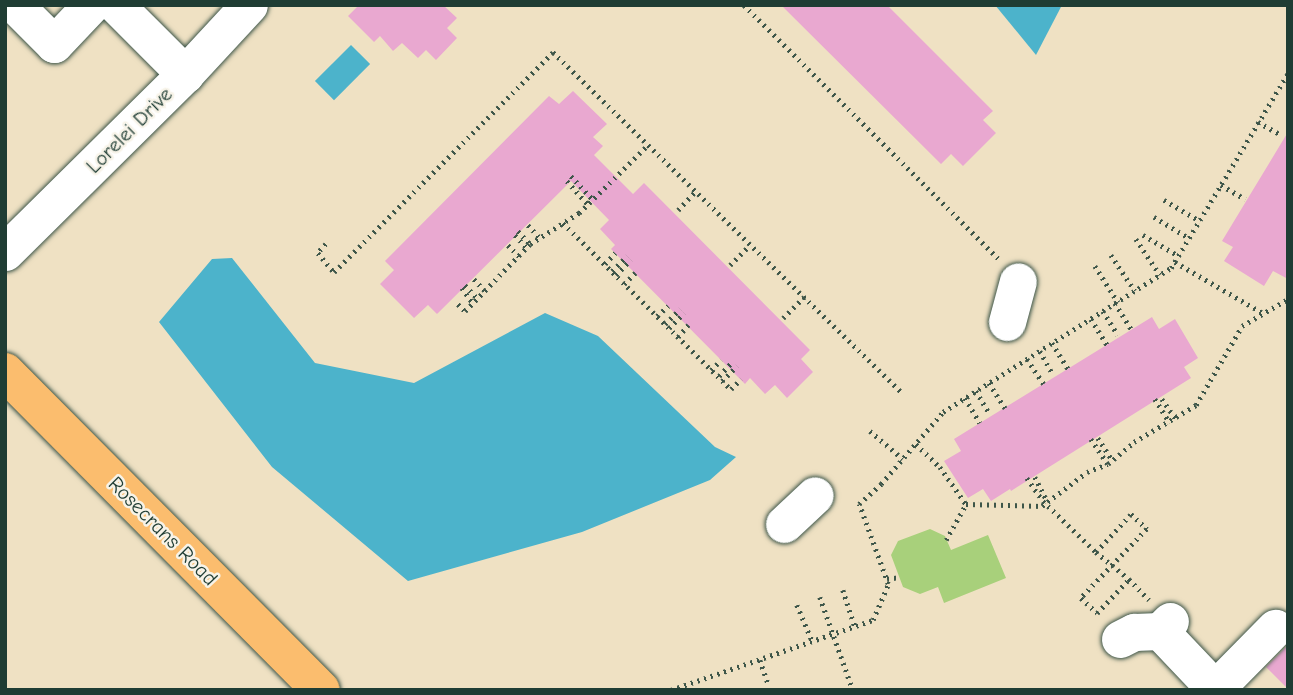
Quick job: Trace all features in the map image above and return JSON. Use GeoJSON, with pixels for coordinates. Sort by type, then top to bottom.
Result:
{"type":"FeatureCollection","features":[{"type":"Feature","properties":{"kind":"main road","name":"Rosecrans Road"},"geometry":{"type":"LineString","coordinates":[[5,372],[321,690]]}},
{"type":"Feature","properties":{"kind":"street"},"geometry":{"type":"LineString","coordinates":[[15,5],[54,44],[91,5]]}},
{"type":"Feature","properties":{"kind":"street"},"geometry":{"type":"LineString","coordinates":[[116,5],[185,75]]}},
{"type":"Feature","properties":{"kind":"street","name":"Lorelei Drive"},"geometry":{"type":"LineString","coordinates":[[5,252],[185,75],[249,5]]}},
{"type":"Feature","properties":{"kind":"street"},"geometry":{"type":"LineString","coordinates":[[1007,322],[1018,281]]}},
{"type":"Feature","properties":{"kind":"street"},"geometry":{"type":"LineString","coordinates":[[785,524],[815,495]]}},
{"type":"Feature","properties":{"kind":"street"},"geometry":{"type":"LineString","coordinates":[[1120,639],[1134,632],[1165,626],[1215,689],[1275,628]]}},
{"type":"Feature","properties":{"kind":"path"},"geometry":{"type":"LineString","coordinates":[[744,5],[993,251],[1018,281]]}},
{"type":"Feature","properties":{"kind":"path"},"geometry":{"type":"LineString","coordinates":[[326,244],[318,253],[334,272],[553,52],[903,393]]}},
{"type":"Feature","properties":{"kind":"path"},"geometry":{"type":"LineString","coordinates":[[671,690],[873,621],[888,584],[859,504],[943,412],[1160,275],[1175,262],[1288,73]]}},
{"type":"Feature","properties":{"kind":"path"},"geometry":{"type":"LineString","coordinates":[[1258,122],[1281,135]]}},
{"type":"Feature","properties":{"kind":"path"},"geometry":{"type":"LineString","coordinates":[[458,304],[465,311],[528,246],[591,202],[648,145]]}},
{"type":"Feature","properties":{"kind":"path"},"geometry":{"type":"LineString","coordinates":[[569,179],[591,202]]}},
{"type":"Feature","properties":{"kind":"path"},"geometry":{"type":"LineString","coordinates":[[1221,185],[1245,199]]}},
{"type":"Feature","properties":{"kind":"path"},"geometry":{"type":"LineString","coordinates":[[678,210],[696,191]]}},
{"type":"Feature","properties":{"kind":"path"},"geometry":{"type":"LineString","coordinates":[[1164,200],[1200,221]]}},
{"type":"Feature","properties":{"kind":"path"},"geometry":{"type":"LineString","coordinates":[[1154,217],[1189,239]]}},
{"type":"Feature","properties":{"kind":"path"},"geometry":{"type":"LineString","coordinates":[[564,223],[731,389],[741,379]]}},
{"type":"Feature","properties":{"kind":"path"},"geometry":{"type":"LineString","coordinates":[[528,225],[540,238]]}},
{"type":"Feature","properties":{"kind":"path"},"geometry":{"type":"LineString","coordinates":[[517,233],[528,246]]}},
{"type":"Feature","properties":{"kind":"path"},"geometry":{"type":"LineString","coordinates":[[1143,235],[1179,256]]}},
{"type":"Feature","properties":{"kind":"path"},"geometry":{"type":"LineString","coordinates":[[1136,239],[1160,275]]}},
{"type":"Feature","properties":{"kind":"path"},"geometry":{"type":"LineString","coordinates":[[508,245],[519,256]]}},
{"type":"Feature","properties":{"kind":"path"},"geometry":{"type":"LineString","coordinates":[[730,265],[750,245]]}},
{"type":"Feature","properties":{"kind":"path"},"geometry":{"type":"LineString","coordinates":[[604,264],[615,253]]}},
{"type":"Feature","properties":{"kind":"path"},"geometry":{"type":"LineString","coordinates":[[1111,255],[1135,291]]}},
{"type":"Feature","properties":{"kind":"path"},"geometry":{"type":"LineString","coordinates":[[614,273],[628,258]]}},
{"type":"Feature","properties":{"kind":"path"},"geometry":{"type":"LineString","coordinates":[[1175,262],[1263,313]]}},
{"type":"Feature","properties":{"kind":"path"},"geometry":{"type":"LineString","coordinates":[[1095,266],[1132,330]]}},
{"type":"Feature","properties":{"kind":"path"},"geometry":{"type":"LineString","coordinates":[[624,284],[635,273]]}},
{"type":"Feature","properties":{"kind":"path"},"geometry":{"type":"LineString","coordinates":[[474,279],[485,291]]}},
{"type":"Feature","properties":{"kind":"path"},"geometry":{"type":"LineString","coordinates":[[463,287],[475,300]]}},
{"type":"Feature","properties":{"kind":"path"},"geometry":{"type":"LineString","coordinates":[[783,318],[804,297]]}},
{"type":"Feature","properties":{"kind":"path"},"geometry":{"type":"LineString","coordinates":[[966,504],[1042,506],[1048,503],[1087,472],[1111,462],[1135,442],[1196,405],[1242,326],[1288,299]]}},
{"type":"Feature","properties":{"kind":"path"},"geometry":{"type":"LineString","coordinates":[[657,316],[668,306]]}},
{"type":"Feature","properties":{"kind":"path"},"geometry":{"type":"LineString","coordinates":[[667,326],[682,311]]}},
{"type":"Feature","properties":{"kind":"path"},"geometry":{"type":"LineString","coordinates":[[1103,311],[1118,335]]}},
{"type":"Feature","properties":{"kind":"path"},"geometry":{"type":"LineString","coordinates":[[1091,319],[1107,345]]}},
{"type":"Feature","properties":{"kind":"path"},"geometry":{"type":"LineString","coordinates":[[678,337],[688,325]]}},
{"type":"Feature","properties":{"kind":"path"},"geometry":{"type":"LineString","coordinates":[[1052,343],[1068,369]]}},
{"type":"Feature","properties":{"kind":"path"},"geometry":{"type":"LineString","coordinates":[[1040,351],[1053,374]]}},
{"type":"Feature","properties":{"kind":"path"},"geometry":{"type":"LineString","coordinates":[[1027,359],[1044,384]]}},
{"type":"Feature","properties":{"kind":"path"},"geometry":{"type":"LineString","coordinates":[[711,370],[721,360]]}},
{"type":"Feature","properties":{"kind":"path"},"geometry":{"type":"LineString","coordinates":[[720,379],[735,364]]}},
{"type":"Feature","properties":{"kind":"path"},"geometry":{"type":"LineString","coordinates":[[989,383],[1005,408]]}},
{"type":"Feature","properties":{"kind":"path"},"geometry":{"type":"LineString","coordinates":[[976,391],[989,413]]}},
{"type":"Feature","properties":{"kind":"path"},"geometry":{"type":"LineString","coordinates":[[965,398],[980,423]]}},
{"type":"Feature","properties":{"kind":"path"},"geometry":{"type":"LineString","coordinates":[[1155,399],[1170,423]]}},
{"type":"Feature","properties":{"kind":"path"},"geometry":{"type":"LineString","coordinates":[[1162,399],[1176,419]]}},
{"type":"Feature","properties":{"kind":"path"},"geometry":{"type":"LineString","coordinates":[[870,431],[903,458]]}},
{"type":"Feature","properties":{"kind":"path"},"geometry":{"type":"LineString","coordinates":[[1098,438],[1111,462]]}},
{"type":"Feature","properties":{"kind":"path"},"geometry":{"type":"LineString","coordinates":[[1091,439],[1111,462]]}},
{"type":"Feature","properties":{"kind":"path"},"geometry":{"type":"LineString","coordinates":[[915,444],[940,467],[966,504]]}},
{"type":"Feature","properties":{"kind":"path"},"geometry":{"type":"LineString","coordinates":[[1035,477],[1048,498],[1048,503]]}},
{"type":"Feature","properties":{"kind":"path"},"geometry":{"type":"LineString","coordinates":[[1027,478],[1043,501],[1096,552],[1114,564],[1129,579],[1165,626]]}},
{"type":"Feature","properties":{"kind":"path"},"geometry":{"type":"LineString","coordinates":[[946,540],[966,504]]}},
{"type":"Feature","properties":{"kind":"path"},"geometry":{"type":"LineString","coordinates":[[1096,552],[1131,514],[1147,529],[1081,598],[1097,612],[1129,579]]}},
{"type":"Feature","properties":{"kind":"path"},"geometry":{"type":"LineString","coordinates":[[887,579],[899,577]]}},
{"type":"Feature","properties":{"kind":"path"},"geometry":{"type":"LineString","coordinates":[[842,590],[855,627]]}},
{"type":"Feature","properties":{"kind":"path"},"geometry":{"type":"LineString","coordinates":[[820,597],[853,690]]}},
{"type":"Feature","properties":{"kind":"path"},"geometry":{"type":"LineString","coordinates":[[797,605],[812,642]]}},
{"type":"Feature","properties":{"kind":"path"},"geometry":{"type":"LineString","coordinates":[[760,660],[768,683]]}},
{"type":"Feature","properties":{"kind":"path"},"geometry":{"type":"LineString","coordinates":[[689,684],[692,690]]}},
{"type":"Feature","properties":{"kind":"green space"},"geometry":{"type":"Polygon","coordinates":[[[930,529],[945,536],[951,550],[988,535],[1006,578],[944,603],[938,587],[920,594],[903,587],[891,555],[898,541],[930,529]]]}},
{"type":"Feature","properties":{"kind":"water"},"geometry":{"type":"Polygon","coordinates":[[[995,5],[1062,5],[1036,55],[995,5]]]}},
{"type":"Feature","properties":{"kind":"water"},"geometry":{"type":"Polygon","coordinates":[[[351,45],[370,64],[334,100],[315,81],[351,45]]]}},
{"type":"Feature","properties":{"kind":"water"},"geometry":{"type":"Polygon","coordinates":[[[232,258],[315,363],[414,383],[545,313],[598,336],[715,447],[736,457],[710,480],[582,532],[408,581],[272,467],[159,322],[212,259],[232,258]]]}},
{"type":"Feature","properties":{"kind":"building"},"geometry":{"type":"Polygon","coordinates":[[[359,5],[443,5],[457,18],[447,28],[457,38],[436,60],[426,50],[418,58],[402,43],[393,51],[380,36],[374,42],[348,16],[359,5]]]}},
{"type":"Feature","properties":{"kind":"building"},"geometry":{"type":"Polygon","coordinates":[[[781,5],[887,5],[993,111],[983,120],[996,133],[963,166],[951,154],[941,164],[781,5]]]}},
{"type":"Feature","properties":{"kind":"building"},"geometry":{"type":"Polygon","coordinates":[[[573,91],[607,124],[593,137],[603,146],[594,155],[633,194],[644,183],[810,350],[801,359],[813,372],[787,398],[775,385],[765,394],[750,378],[745,384],[725,364],[611,249],[615,245],[600,229],[609,220],[571,181],[437,314],[428,305],[414,318],[380,284],[394,270],[385,261],[549,96],[559,104],[573,91]]]}},
{"type":"Feature","properties":{"kind":"building"},"geometry":{"type":"Polygon","coordinates":[[[1288,132],[1288,279],[1273,271],[1264,286],[1224,261],[1233,247],[1222,241],[1288,132]]]}},
{"type":"Feature","properties":{"kind":"building"},"geometry":{"type":"Polygon","coordinates":[[[1152,317],[1159,329],[1175,319],[1198,358],[1184,367],[1191,378],[1011,491],[1010,489],[991,501],[983,489],[968,498],[944,461],[961,451],[954,439],[1152,317]]]}},
{"type":"Feature","properties":{"kind":"building"},"geometry":{"type":"Polygon","coordinates":[[[1288,645],[1288,689],[1266,667],[1288,645]]]}}]}
